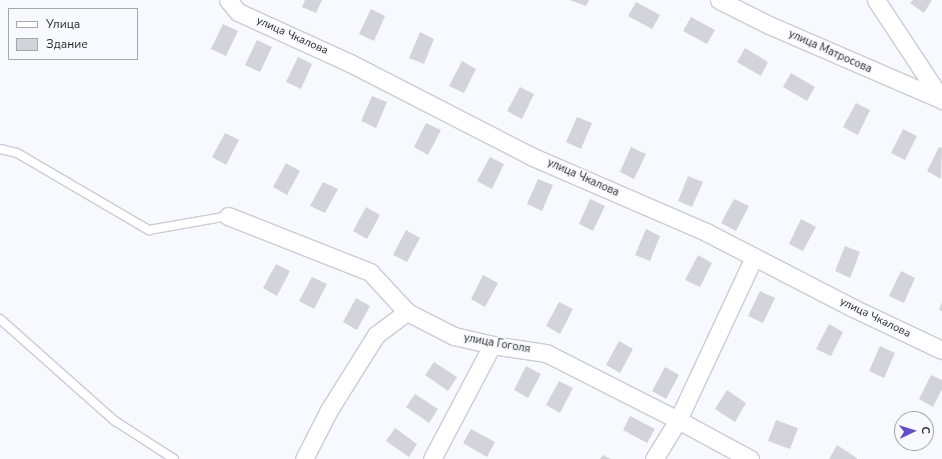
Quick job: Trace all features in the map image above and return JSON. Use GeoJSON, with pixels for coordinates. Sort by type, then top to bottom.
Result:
{"type":"FeatureCollection","features":[{"type":"Feature","properties":{"kind":"street","name":"улица Чкалова"},"geometry":{"type":"LineString","coordinates":[[228,0],[238,12],[350,62],[533,157],[706,232],[942,350]]}},
{"type":"Feature","properties":{"kind":"street","name":"улица Матросова"},"geometry":{"type":"LineString","coordinates":[[719,0],[769,25],[942,100]]}},
{"type":"Feature","properties":{"kind":"street","name":"улица Матросова"},"geometry":{"type":"LineString","coordinates":[[876,0],[942,100]]}},
{"type":"Feature","properties":{"kind":"street","name":"улица Гоголя"},"geometry":{"type":"LineString","coordinates":[[228,216],[370,272],[407,312],[454,336],[492,345],[546,353],[678,420],[750,459]]}},
{"type":"Feature","properties":{"kind":"street"},"geometry":{"type":"LineString","coordinates":[[654,459],[678,420],[754,257]]}},
{"type":"Feature","properties":{"kind":"street"},"geometry":{"type":"LineString","coordinates":[[304,459],[329,410],[376,335],[407,312]]}},
{"type":"Feature","properties":{"kind":"street"},"geometry":{"type":"LineString","coordinates":[[432,459],[492,345]]}},
{"type":"Feature","properties":{"kind":"lane"},"geometry":{"type":"LineString","coordinates":[[0,148],[17,153],[149,230],[228,216]]}},
{"type":"Feature","properties":{"kind":"lane"},"geometry":{"type":"LineString","coordinates":[[0,320],[115,421],[174,459]]}},
{"type":"Feature","properties":{"kind":"building"},"geometry":{"type":"Polygon","coordinates":[[[305,0],[322,0],[316,13],[302,7],[305,0]]]}},
{"type":"Feature","properties":{"kind":"building"},"geometry":{"type":"Polygon","coordinates":[[[570,0],[589,0],[586,6],[570,0]]]}},
{"type":"Feature","properties":{"kind":"building"},"geometry":{"type":"Polygon","coordinates":[[[913,0],[932,0],[924,13],[910,3],[913,0]]]}},
{"type":"Feature","properties":{"kind":"building"},"geometry":{"type":"Polygon","coordinates":[[[636,2],[660,15],[652,29],[628,16],[636,2]]]}},
{"type":"Feature","properties":{"kind":"building"},"geometry":{"type":"Polygon","coordinates":[[[371,9],[385,16],[374,41],[359,34],[371,9]]]}},
{"type":"Feature","properties":{"kind":"building"},"geometry":{"type":"Polygon","coordinates":[[[691,17],[715,30],[707,44],[683,31],[691,17]]]}},
{"type":"Feature","properties":{"kind":"building"},"geometry":{"type":"Polygon","coordinates":[[[223,24],[238,31],[226,56],[211,49],[223,24]]]}},
{"type":"Feature","properties":{"kind":"building"},"geometry":{"type":"Polygon","coordinates":[[[420,32],[434,39],[424,64],[409,58],[420,32]]]}},
{"type":"Feature","properties":{"kind":"building"},"geometry":{"type":"Polygon","coordinates":[[[257,40],[272,47],[260,72],[245,65],[257,40]]]}},
{"type":"Feature","properties":{"kind":"building"},"geometry":{"type":"Polygon","coordinates":[[[745,48],[768,62],[761,76],[737,62],[745,48]]]}},
{"type":"Feature","properties":{"kind":"building"},"geometry":{"type":"Polygon","coordinates":[[[298,57],[312,64],[301,89],[286,82],[298,57]]]}},
{"type":"Feature","properties":{"kind":"building"},"geometry":{"type":"Polygon","coordinates":[[[462,61],[476,69],[464,93],[449,86],[462,61]]]}},
{"type":"Feature","properties":{"kind":"building"},"geometry":{"type":"Polygon","coordinates":[[[791,73],[815,87],[807,101],[783,87],[791,73]]]}},
{"type":"Feature","properties":{"kind":"building"},"geometry":{"type":"Polygon","coordinates":[[[520,87],[534,94],[522,119],[507,111],[520,87]]]}},
{"type":"Feature","properties":{"kind":"building"},"geometry":{"type":"Polygon","coordinates":[[[372,96],[387,102],[376,128],[361,121],[372,96]]]}},
{"type":"Feature","properties":{"kind":"building"},"geometry":{"type":"Polygon","coordinates":[[[856,103],[870,110],[858,135],[843,127],[856,103]]]}},
{"type":"Feature","properties":{"kind":"building"},"geometry":{"type":"Polygon","coordinates":[[[577,117],[592,123],[581,149],[566,142],[577,117]]]}},
{"type":"Feature","properties":{"kind":"building"},"geometry":{"type":"Polygon","coordinates":[[[426,123],[441,130],[428,155],[414,147],[426,123]]]}},
{"type":"Feature","properties":{"kind":"building"},"geometry":{"type":"Polygon","coordinates":[[[903,129],[917,136],[905,160],[891,153],[903,129]]]}},
{"type":"Feature","properties":{"kind":"building"},"geometry":{"type":"Polygon","coordinates":[[[225,133],[239,140],[226,165],[212,157],[225,133]]]}},
{"type":"Feature","properties":{"kind":"building"},"geometry":{"type":"Polygon","coordinates":[[[631,147],[646,154],[634,179],[620,172],[631,147]]]}},
{"type":"Feature","properties":{"kind":"building"},"geometry":{"type":"Polygon","coordinates":[[[939,147],[942,148],[941,179],[927,171],[939,147]]]}},
{"type":"Feature","properties":{"kind":"building"},"geometry":{"type":"Polygon","coordinates":[[[490,157],[504,164],[492,189],[477,181],[490,157]]]}},
{"type":"Feature","properties":{"kind":"building"},"geometry":{"type":"Polygon","coordinates":[[[286,163],[300,171],[287,195],[273,187],[286,163]]]}},
{"type":"Feature","properties":{"kind":"building"},"geometry":{"type":"Polygon","coordinates":[[[688,176],[703,182],[692,207],[678,201],[688,176]]]}},
{"type":"Feature","properties":{"kind":"building"},"geometry":{"type":"Polygon","coordinates":[[[538,179],[553,185],[542,211],[527,204],[538,179]]]}},
{"type":"Feature","properties":{"kind":"building"},"geometry":{"type":"Polygon","coordinates":[[[323,182],[338,189],[325,213],[310,206],[323,182]]]}},
{"type":"Feature","properties":{"kind":"building"},"geometry":{"type":"Polygon","coordinates":[[[590,199],[605,206],[593,231],[579,224],[590,199]]]}},
{"type":"Feature","properties":{"kind":"building"},"geometry":{"type":"Polygon","coordinates":[[[734,199],[749,206],[736,231],[721,223],[734,199]]]}},
{"type":"Feature","properties":{"kind":"building"},"geometry":{"type":"Polygon","coordinates":[[[366,207],[380,215],[367,239],[353,231],[366,207]]]}},
{"type":"Feature","properties":{"kind":"building"},"geometry":{"type":"Polygon","coordinates":[[[801,219],[816,227],[803,251],[789,244],[801,219]]]}},
{"type":"Feature","properties":{"kind":"building"},"geometry":{"type":"Polygon","coordinates":[[[646,229],[660,236],[650,261],[635,255],[646,229]]]}},
{"type":"Feature","properties":{"kind":"building"},"geometry":{"type":"Polygon","coordinates":[[[406,230],[420,238],[407,262],[393,255],[406,230]]]}},
{"type":"Feature","properties":{"kind":"building"},"geometry":{"type":"Polygon","coordinates":[[[845,246],[860,252],[850,278],[835,271],[845,246]]]}},
{"type":"Feature","properties":{"kind":"building"},"geometry":{"type":"Polygon","coordinates":[[[698,255],[712,263],[700,287],[685,280],[698,255]]]}},
{"type":"Feature","properties":{"kind":"building"},"geometry":{"type":"Polygon","coordinates":[[[276,264],[290,271],[277,296],[263,288],[276,264]]]}},
{"type":"Feature","properties":{"kind":"building"},"geometry":{"type":"Polygon","coordinates":[[[901,271],[915,278],[904,303],[889,296],[901,271]]]}},
{"type":"Feature","properties":{"kind":"building"},"geometry":{"type":"Polygon","coordinates":[[[483,275],[498,283],[485,307],[471,299],[483,275]]]}},
{"type":"Feature","properties":{"kind":"building"},"geometry":{"type":"Polygon","coordinates":[[[312,277],[327,284],[314,309],[299,301],[312,277]]]}},
{"type":"Feature","properties":{"kind":"building"},"geometry":{"type":"Polygon","coordinates":[[[760,291],[775,298],[763,323],[748,316],[760,291]]]}},
{"type":"Feature","properties":{"kind":"building"},"geometry":{"type":"Polygon","coordinates":[[[356,298],[370,306],[357,330],[343,322],[356,298]]]}},
{"type":"Feature","properties":{"kind":"building"},"geometry":{"type":"Polygon","coordinates":[[[559,302],[573,309],[560,334],[546,326],[559,302]]]}},
{"type":"Feature","properties":{"kind":"building"},"geometry":{"type":"Polygon","coordinates":[[[942,302],[942,311],[939,310],[942,302]]]}},
{"type":"Feature","properties":{"kind":"building"},"geometry":{"type":"Polygon","coordinates":[[[829,324],[843,332],[831,356],[816,349],[829,324]]]}},
{"type":"Feature","properties":{"kind":"building"},"geometry":{"type":"Polygon","coordinates":[[[619,341],[633,349],[620,373],[606,365],[619,341]]]}},
{"type":"Feature","properties":{"kind":"building"},"geometry":{"type":"Polygon","coordinates":[[[880,346],[895,353],[884,378],[869,371],[880,346]]]}},
{"type":"Feature","properties":{"kind":"building"},"geometry":{"type":"Polygon","coordinates":[[[434,362],[457,377],[448,391],[425,375],[434,362]]]}},
{"type":"Feature","properties":{"kind":"building"},"geometry":{"type":"Polygon","coordinates":[[[526,366],[541,374],[528,398],[514,390],[526,366]]]}},
{"type":"Feature","properties":{"kind":"building"},"geometry":{"type":"Polygon","coordinates":[[[665,367],[679,375],[666,399],[652,391],[665,367]]]}},
{"type":"Feature","properties":{"kind":"building"},"geometry":{"type":"Polygon","coordinates":[[[931,375],[942,380],[942,389],[933,407],[919,399],[931,375]]]}},
{"type":"Feature","properties":{"kind":"building"},"geometry":{"type":"Polygon","coordinates":[[[559,381],[573,388],[560,413],[546,405],[559,381]]]}},
{"type":"Feature","properties":{"kind":"building"},"geometry":{"type":"Polygon","coordinates":[[[727,390],[746,403],[735,422],[715,409],[727,390]]]}},
{"type":"Feature","properties":{"kind":"building"},"geometry":{"type":"Polygon","coordinates":[[[415,394],[438,409],[429,423],[406,407],[415,394]]]}},
{"type":"Feature","properties":{"kind":"building"},"geometry":{"type":"Polygon","coordinates":[[[630,416],[655,429],[647,443],[623,430],[630,416]]]}},
{"type":"Feature","properties":{"kind":"building"},"geometry":{"type":"Polygon","coordinates":[[[776,420],[798,428],[790,449],[768,441],[776,420]]]}},
{"type":"Feature","properties":{"kind":"building"},"geometry":{"type":"Polygon","coordinates":[[[395,428],[417,444],[409,457],[386,441],[395,428]]]}},
{"type":"Feature","properties":{"kind":"building"},"geometry":{"type":"Polygon","coordinates":[[[471,429],[495,442],[487,457],[463,443],[471,429]]]}},
{"type":"Feature","properties":{"kind":"building"},"geometry":{"type":"Polygon","coordinates":[[[837,445],[857,458],[857,459],[829,459],[837,445]]]}},
{"type":"Feature","properties":{"kind":"building"},"geometry":{"type":"Polygon","coordinates":[[[603,455],[611,459],[600,459],[603,455]]]}}]}
